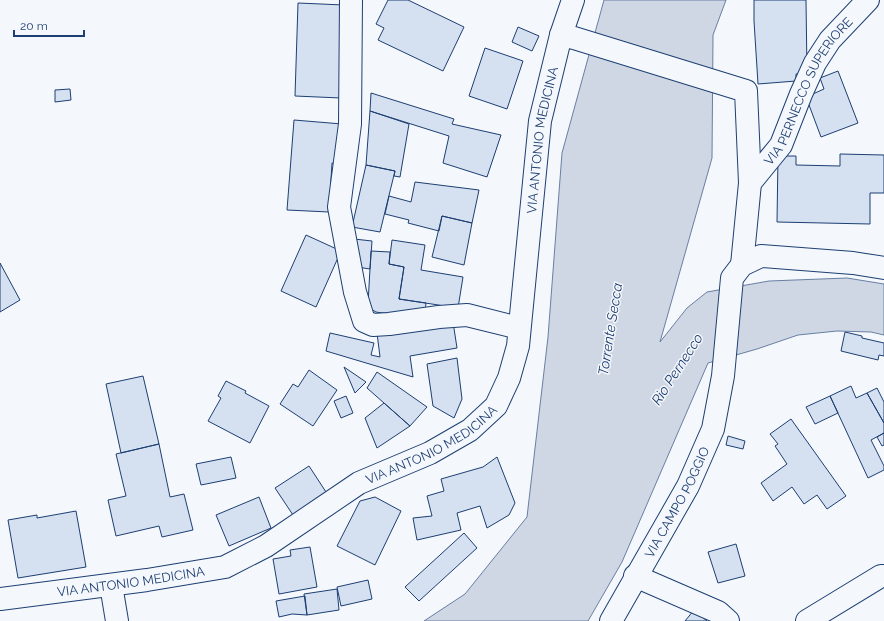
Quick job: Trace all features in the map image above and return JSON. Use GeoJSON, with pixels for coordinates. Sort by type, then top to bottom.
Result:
{"type":"FeatureCollection","features":[{"type":"Feature","properties":{"kind":"street"},"geometry":{"type":"LineString","coordinates":[[350,0],[350,124],[339,207],[356,292],[364,321],[373,325],[467,315],[519,328]]}},
{"type":"Feature","properties":{"kind":"street","name":"VIA ANTONIO MEDICINA"},"geometry":{"type":"LineString","coordinates":[[1,596],[111,585],[225,567],[266,546],[359,483],[430,453],[470,430],[496,406],[509,378],[518,346],[540,121],[567,36],[573,0]]}},
{"type":"Feature","properties":{"kind":"street","name":"VIA PERNECCO SUPERIORE"},"geometry":{"type":"LineString","coordinates":[[750,182],[781,145],[815,63],[830,40],[868,0]]}},
{"type":"Feature","properties":{"kind":"street","name":"VIA CAMPO POGGIO"},"geometry":{"type":"LineString","coordinates":[[567,36],[746,91],[750,182],[723,376],[713,429],[688,486],[610,621]]}},
{"type":"Feature","properties":{"kind":"street"},"geometry":{"type":"LineString","coordinates":[[737,272],[761,256],[853,263],[884,268]]}},
{"type":"Feature","properties":{"kind":"street"},"geometry":{"type":"LineString","coordinates":[[635,576],[718,612],[728,621]]}},
{"type":"Feature","properties":{"kind":"street"},"geometry":{"type":"LineString","coordinates":[[807,621],[881,576],[884,576]]}},
{"type":"Feature","properties":{"kind":"street"},"geometry":{"type":"LineString","coordinates":[[111,585],[116,617]]}},
{"type":"Feature","properties":{"kind":"water"},"geometry":{"type":"Polygon","coordinates":[[[604,0],[726,0],[713,35],[712,158],[660,342],[687,308],[707,292],[769,281],[847,278],[884,284],[884,335],[871,332],[837,331],[798,335],[708,363],[622,562],[588,621],[424,621],[465,594],[527,517],[548,337],[562,153],[604,0]]]}},
{"type":"Feature","properties":{"kind":"building"},"geometry":{"type":"Polygon","coordinates":[[[388,0],[408,0],[464,27],[443,71],[378,40],[384,28],[376,24],[388,0]]]}},
{"type":"Feature","properties":{"kind":"building"},"geometry":{"type":"Polygon","coordinates":[[[754,0],[806,0],[807,73],[796,74],[796,81],[758,84],[754,0]]]}},
{"type":"Feature","properties":{"kind":"building"},"geometry":{"type":"Polygon","coordinates":[[[298,3],[344,5],[341,98],[295,96],[298,3]]]}},
{"type":"Feature","properties":{"kind":"building"},"geometry":{"type":"Polygon","coordinates":[[[518,27],[539,36],[532,51],[512,42],[518,27]]]}},
{"type":"Feature","properties":{"kind":"building"},"geometry":{"type":"Polygon","coordinates":[[[485,48],[523,61],[507,109],[469,96],[485,48]]]}},
{"type":"Feature","properties":{"kind":"building"},"geometry":{"type":"Polygon","coordinates":[[[838,71],[858,123],[821,137],[806,97],[824,89],[820,78],[838,71]]]}},
{"type":"Feature","properties":{"kind":"building"},"geometry":{"type":"Polygon","coordinates":[[[70,89],[71,100],[55,102],[55,90],[70,89]]]}},
{"type":"Feature","properties":{"kind":"building"},"geometry":{"type":"Polygon","coordinates":[[[371,93],[454,119],[452,124],[501,135],[487,177],[443,163],[449,136],[370,111],[371,93]]]}},
{"type":"Feature","properties":{"kind":"building"},"geometry":{"type":"Polygon","coordinates":[[[370,111],[409,124],[400,177],[394,176],[395,171],[366,165],[370,111]]]}},
{"type":"Feature","properties":{"kind":"building"},"geometry":{"type":"Polygon","coordinates":[[[294,120],[342,124],[339,164],[332,163],[329,212],[287,210],[294,120]]]}},
{"type":"Feature","properties":{"kind":"building"},"geometry":{"type":"Polygon","coordinates":[[[840,154],[884,155],[884,193],[870,193],[870,224],[777,222],[778,156],[796,156],[796,165],[840,166],[840,154]]]}},
{"type":"Feature","properties":{"kind":"building"},"geometry":{"type":"Polygon","coordinates":[[[366,165],[395,171],[380,232],[352,227],[366,165]]]}},
{"type":"Feature","properties":{"kind":"building"},"geometry":{"type":"Polygon","coordinates":[[[415,182],[479,190],[472,223],[442,216],[439,231],[408,223],[409,220],[385,214],[389,196],[411,202],[415,182]]]}},
{"type":"Feature","properties":{"kind":"building"},"geometry":{"type":"Polygon","coordinates":[[[442,216],[472,223],[464,265],[432,257],[442,216]]]}},
{"type":"Feature","properties":{"kind":"building"},"geometry":{"type":"Polygon","coordinates":[[[306,235],[341,251],[316,307],[281,291],[306,235]]]}},
{"type":"Feature","properties":{"kind":"building"},"geometry":{"type":"Polygon","coordinates":[[[354,239],[372,241],[370,269],[357,267],[354,239]]]}},
{"type":"Feature","properties":{"kind":"building"},"geometry":{"type":"Polygon","coordinates":[[[392,240],[425,245],[421,270],[463,277],[458,308],[399,299],[404,267],[389,264],[392,240]]]}},
{"type":"Feature","properties":{"kind":"building"},"geometry":{"type":"Polygon","coordinates":[[[371,251],[390,252],[389,264],[404,267],[399,299],[426,303],[425,314],[382,313],[371,309],[368,304],[371,251]]]}},
{"type":"Feature","properties":{"kind":"building"},"geometry":{"type":"Polygon","coordinates":[[[0,263],[20,300],[0,312],[0,263]]]}},
{"type":"Feature","properties":{"kind":"building"},"geometry":{"type":"Polygon","coordinates":[[[453,322],[457,348],[410,356],[413,377],[326,351],[330,333],[374,343],[371,355],[380,357],[377,333],[453,322]]]}},
{"type":"Feature","properties":{"kind":"building"},"geometry":{"type":"Polygon","coordinates":[[[845,332],[884,343],[884,356],[879,355],[878,360],[841,351],[845,332]]]}},
{"type":"Feature","properties":{"kind":"building"},"geometry":{"type":"Polygon","coordinates":[[[457,358],[462,399],[454,418],[433,406],[427,364],[457,358]]]}},
{"type":"Feature","properties":{"kind":"building"},"geometry":{"type":"Polygon","coordinates":[[[344,367],[366,382],[355,393],[344,367]]]}},
{"type":"Feature","properties":{"kind":"building"},"geometry":{"type":"Polygon","coordinates":[[[309,370],[337,390],[313,426],[280,404],[293,384],[298,387],[309,370]]]}},
{"type":"Feature","properties":{"kind":"building"},"geometry":{"type":"Polygon","coordinates":[[[377,372],[427,407],[410,426],[367,388],[377,372]]]}},
{"type":"Feature","properties":{"kind":"building"},"geometry":{"type":"Polygon","coordinates":[[[143,376],[159,444],[121,453],[106,384],[143,376]]]}},
{"type":"Feature","properties":{"kind":"building"},"geometry":{"type":"Polygon","coordinates":[[[226,381],[246,391],[245,393],[269,406],[250,443],[208,421],[221,398],[218,396],[226,381]]]}},
{"type":"Feature","properties":{"kind":"building"},"geometry":{"type":"Polygon","coordinates":[[[851,386],[856,398],[867,393],[884,423],[884,433],[871,440],[884,466],[884,470],[868,478],[830,396],[851,386]]]}},
{"type":"Feature","properties":{"kind":"building"},"geometry":{"type":"Polygon","coordinates":[[[877,388],[884,402],[884,423],[867,393],[877,388]]]}},
{"type":"Feature","properties":{"kind":"building"},"geometry":{"type":"Polygon","coordinates":[[[346,396],[353,413],[341,418],[334,401],[346,396]]]}},
{"type":"Feature","properties":{"kind":"building"},"geometry":{"type":"Polygon","coordinates":[[[830,396],[838,413],[815,424],[806,407],[830,396]]]}},
{"type":"Feature","properties":{"kind":"building"},"geometry":{"type":"Polygon","coordinates":[[[384,403],[410,426],[377,448],[365,418],[384,403]]]}},
{"type":"Feature","properties":{"kind":"building"},"geometry":{"type":"Polygon","coordinates":[[[791,419],[846,496],[827,509],[817,495],[804,504],[792,487],[773,501],[761,483],[787,464],[775,446],[778,444],[770,434],[791,419]]]}},
{"type":"Feature","properties":{"kind":"building"},"geometry":{"type":"Polygon","coordinates":[[[884,433],[884,445],[882,446],[877,437],[884,433]]]}},
{"type":"Feature","properties":{"kind":"building"},"geometry":{"type":"Polygon","coordinates":[[[728,436],[745,441],[743,449],[726,445],[728,436]]]}},
{"type":"Feature","properties":{"kind":"building"},"geometry":{"type":"Polygon","coordinates":[[[159,444],[170,497],[184,494],[193,530],[162,537],[159,526],[116,536],[108,500],[126,496],[116,454],[159,444]]]}},
{"type":"Feature","properties":{"kind":"building"},"geometry":{"type":"Polygon","coordinates":[[[231,457],[236,478],[201,485],[196,464],[231,457]]]}},
{"type":"Feature","properties":{"kind":"building"},"geometry":{"type":"Polygon","coordinates":[[[497,457],[515,503],[509,515],[487,528],[480,506],[457,513],[461,530],[417,540],[413,518],[432,516],[427,496],[444,491],[441,479],[483,467],[497,457]]]}},
{"type":"Feature","properties":{"kind":"building"},"geometry":{"type":"Polygon","coordinates":[[[309,466],[326,492],[293,515],[275,488],[309,466]]]}},
{"type":"Feature","properties":{"kind":"building"},"geometry":{"type":"Polygon","coordinates":[[[259,497],[271,528],[229,546],[216,515],[259,497]]]}},
{"type":"Feature","properties":{"kind":"building"},"geometry":{"type":"Polygon","coordinates":[[[375,497],[401,511],[375,565],[337,546],[360,501],[375,497]]]}},
{"type":"Feature","properties":{"kind":"building"},"geometry":{"type":"Polygon","coordinates":[[[76,511],[86,567],[18,578],[8,520],[37,515],[37,518],[76,511]]]}},
{"type":"Feature","properties":{"kind":"building"},"geometry":{"type":"Polygon","coordinates":[[[464,533],[477,548],[419,601],[405,587],[464,533]]]}},
{"type":"Feature","properties":{"kind":"building"},"geometry":{"type":"Polygon","coordinates":[[[736,544],[745,576],[718,583],[708,552],[736,544]]]}},
{"type":"Feature","properties":{"kind":"building"},"geometry":{"type":"Polygon","coordinates":[[[310,547],[317,587],[279,594],[273,559],[291,556],[290,550],[310,547]]]}},
{"type":"Feature","properties":{"kind":"building"},"geometry":{"type":"Polygon","coordinates":[[[368,580],[372,599],[341,606],[337,587],[368,580]]]}},
{"type":"Feature","properties":{"kind":"building"},"geometry":{"type":"Polygon","coordinates":[[[337,589],[339,610],[307,615],[304,594],[337,589]]]}},
{"type":"Feature","properties":{"kind":"building"},"geometry":{"type":"Polygon","coordinates":[[[305,596],[307,615],[292,614],[279,617],[276,601],[305,596]]]}},
{"type":"Feature","properties":{"kind":"building"},"geometry":{"type":"Polygon","coordinates":[[[694,610],[707,621],[685,621],[694,610]]]}},
{"type":"Feature","properties":{"kind":"water label","name":"Torrente Secca"},"geometry":{"type":"Point","coordinates":[610,329]}},
{"type":"Feature","properties":{"kind":"water label","name":"Rio Pernecco"},"geometry":{"type":"Point","coordinates":[677,369]}}]}
